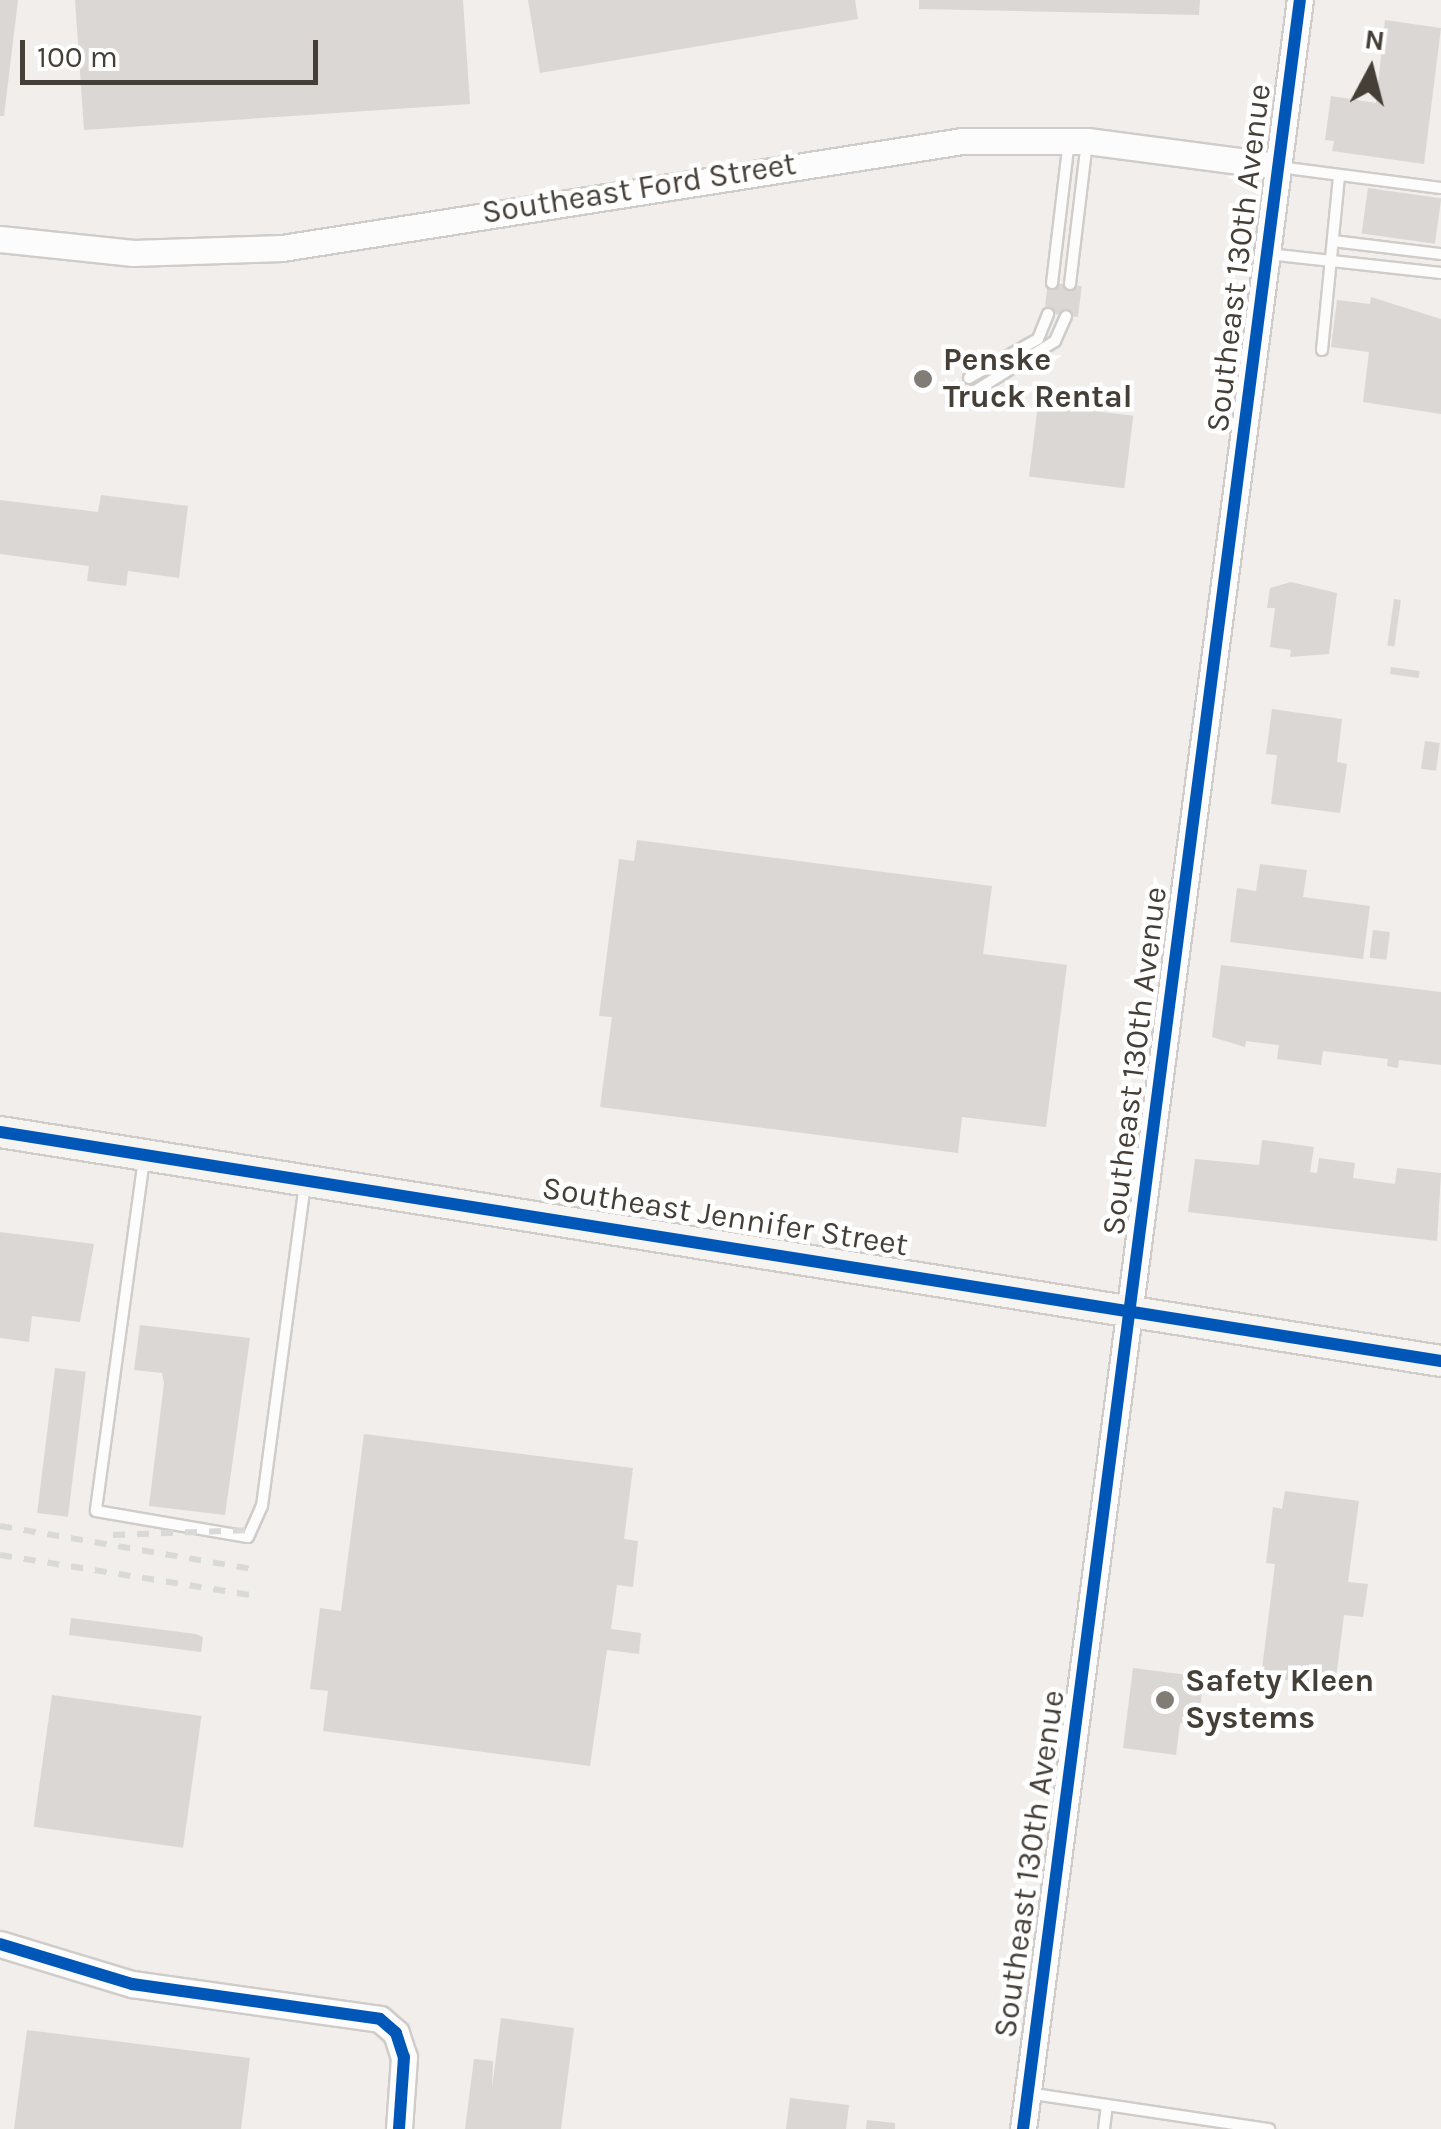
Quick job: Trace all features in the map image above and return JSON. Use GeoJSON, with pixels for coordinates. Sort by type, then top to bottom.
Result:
{"type":"FeatureCollection","features":[{"type":"Feature","properties":{"kind":"main road","name":"Southeast Jennifer Street"},"geometry":{"type":"LineString","coordinates":[[0,1132],[1131,1309],[1441,1362]]}},
{"type":"Feature","properties":{"kind":"street","name":"Southeast 130th Avenue"},"geometry":{"type":"LineString","coordinates":[[1023,2129],[1300,0]]}},
{"type":"Feature","properties":{"kind":"street","name":"Southeast Ford Street"},"geometry":{"type":"LineString","coordinates":[[0,239],[132,253],[282,248],[906,146],[1078,140],[1278,166]]}},
{"type":"Feature","properties":{"kind":"street"},"geometry":{"type":"LineString","coordinates":[[0,1944],[132,1984],[380,2019],[396,2032],[404,2056],[399,2129]]}},
{"type":"Feature","properties":{"kind":"lane"},"geometry":{"type":"LineString","coordinates":[[1052,282],[1078,140]]}},
{"type":"Feature","properties":{"kind":"lane"},"geometry":{"type":"LineString","coordinates":[[1070,284],[1078,140]]}},
{"type":"Feature","properties":{"kind":"lane"},"geometry":{"type":"LineString","coordinates":[[1278,166],[1441,188]]}},
{"type":"Feature","properties":{"kind":"lane"},"geometry":{"type":"LineString","coordinates":[[1322,350],[1339,177]]}},
{"type":"Feature","properties":{"kind":"lane"},"geometry":{"type":"LineString","coordinates":[[1334,241],[1441,254]]}},
{"type":"Feature","properties":{"kind":"lane"},"geometry":{"type":"LineString","coordinates":[[1267,254],[1441,274]]}},
{"type":"Feature","properties":{"kind":"lane"},"geometry":{"type":"LineString","coordinates":[[970,378],[1038,339],[1048,314]]}},
{"type":"Feature","properties":{"kind":"lane"},"geometry":{"type":"LineString","coordinates":[[967,396],[1055,341],[1066,316]]}},
{"type":"Feature","properties":{"kind":"lane"},"geometry":{"type":"LineString","coordinates":[[144,1154],[96,1511],[248,1538],[262,1506],[306,1180]]}},
{"type":"Feature","properties":{"kind":"lane"},"geometry":{"type":"LineString","coordinates":[[1027,2093],[1269,2129]]}},
{"type":"Feature","properties":{"kind":"lane"},"geometry":{"type":"LineString","coordinates":[[1104,2129],[1107,2105]]}},
{"type":"Feature","properties":{"kind":"building"},"geometry":{"type":"Polygon","coordinates":[[[0,0],[18,0],[4,116],[0,116],[0,0]]]}},
{"type":"Feature","properties":{"kind":"building"},"geometry":{"type":"Polygon","coordinates":[[[75,0],[463,0],[470,104],[84,130],[75,0]]]}},
{"type":"Feature","properties":{"kind":"building"},"geometry":{"type":"Polygon","coordinates":[[[528,0],[855,0],[858,19],[540,73],[528,0]]]}},
{"type":"Feature","properties":{"kind":"building"},"geometry":{"type":"Polygon","coordinates":[[[919,0],[1200,0],[1199,15],[919,9],[919,0]]]}},
{"type":"Feature","properties":{"kind":"building"},"geometry":{"type":"Polygon","coordinates":[[[1385,20],[1441,28],[1424,164],[1332,151],[1334,141],[1325,140],[1331,96],[1376,103],[1385,20]]]}},
{"type":"Feature","properties":{"kind":"building"},"geometry":{"type":"Polygon","coordinates":[[[1368,188],[1441,198],[1435,244],[1362,234],[1368,188]]]}},
{"type":"Feature","properties":{"kind":"building"},"geometry":{"type":"Polygon","coordinates":[[[1048,282],[1082,286],[1078,317],[1044,313],[1048,282]]]}},
{"type":"Feature","properties":{"kind":"building"},"geometry":{"type":"Polygon","coordinates":[[[1371,297],[1441,319],[1441,414],[1363,402],[1369,352],[1331,347],[1337,300],[1370,304],[1371,297]]]}},
{"type":"Feature","properties":{"kind":"building"},"geometry":{"type":"Polygon","coordinates":[[[1038,404],[1133,416],[1124,488],[1029,476],[1038,404]]]}},
{"type":"Feature","properties":{"kind":"building"},"geometry":{"type":"Polygon","coordinates":[[[101,495],[188,506],[179,578],[128,571],[126,586],[87,581],[89,566],[0,554],[0,500],[98,512],[101,495]]]}},
{"type":"Feature","properties":{"kind":"building"},"geometry":{"type":"Polygon","coordinates":[[[1291,582],[1337,593],[1329,654],[1290,657],[1291,650],[1270,647],[1275,608],[1267,608],[1270,588],[1291,582]]]}},
{"type":"Feature","properties":{"kind":"building"},"geometry":{"type":"Polygon","coordinates":[[[1394,599],[1401,600],[1394,647],[1387,646],[1394,599]]]}},
{"type":"Feature","properties":{"kind":"building"},"geometry":{"type":"Polygon","coordinates":[[[1391,667],[1420,671],[1419,678],[1390,674],[1391,667]]]}},
{"type":"Feature","properties":{"kind":"building"},"geometry":{"type":"Polygon","coordinates":[[[1272,709],[1342,719],[1337,762],[1347,764],[1340,813],[1271,804],[1277,755],[1266,754],[1272,709]]]}},
{"type":"Feature","properties":{"kind":"building"},"geometry":{"type":"Polygon","coordinates":[[[1425,741],[1440,743],[1436,771],[1421,769],[1425,741]]]}},
{"type":"Feature","properties":{"kind":"building"},"geometry":{"type":"Polygon","coordinates":[[[637,840],[992,886],[983,954],[1067,965],[1046,1127],[962,1117],[958,1153],[600,1107],[612,1017],[599,1016],[619,859],[634,861],[637,840]]]}},
{"type":"Feature","properties":{"kind":"building"},"geometry":{"type":"Polygon","coordinates":[[[1260,864],[1307,870],[1303,897],[1370,906],[1363,959],[1230,942],[1237,888],[1256,891],[1260,864]]]}},
{"type":"Feature","properties":{"kind":"building"},"geometry":{"type":"Polygon","coordinates":[[[1373,930],[1390,932],[1386,960],[1370,958],[1373,930]]]}},
{"type":"Feature","properties":{"kind":"building"},"geometry":{"type":"Polygon","coordinates":[[[1221,965],[1441,992],[1441,1065],[1399,1060],[1398,1068],[1387,1066],[1388,1059],[1323,1051],[1321,1065],[1277,1059],[1279,1045],[1246,1041],[1245,1047],[1212,1037],[1221,965]]]}},
{"type":"Feature","properties":{"kind":"building"},"geometry":{"type":"Polygon","coordinates":[[[1262,1140],[1314,1147],[1310,1172],[1317,1173],[1319,1158],[1355,1163],[1353,1178],[1395,1184],[1397,1168],[1441,1173],[1437,1241],[1188,1212],[1195,1159],[1259,1165],[1262,1140]]]}},
{"type":"Feature","properties":{"kind":"building"},"geometry":{"type":"Polygon","coordinates":[[[0,1232],[94,1244],[80,1322],[32,1316],[29,1342],[0,1338],[0,1232]]]}},
{"type":"Feature","properties":{"kind":"building"},"geometry":{"type":"Polygon","coordinates":[[[140,1325],[250,1338],[225,1515],[149,1506],[164,1383],[162,1373],[134,1370],[140,1325]]]}},
{"type":"Feature","properties":{"kind":"building"},"geometry":{"type":"Polygon","coordinates":[[[55,1368],[86,1372],[68,1517],[37,1513],[55,1368]]]}},
{"type":"Feature","properties":{"kind":"building"},"geometry":{"type":"Polygon","coordinates":[[[364,1434],[633,1468],[624,1539],[638,1541],[633,1587],[617,1585],[611,1629],[641,1633],[639,1654],[607,1650],[590,1766],[323,1731],[328,1691],[310,1689],[320,1608],[341,1611],[364,1434]]]}},
{"type":"Feature","properties":{"kind":"building"},"geometry":{"type":"Polygon","coordinates":[[[1285,1491],[1359,1501],[1348,1582],[1368,1584],[1363,1617],[1344,1615],[1335,1686],[1261,1677],[1275,1564],[1266,1563],[1273,1507],[1282,1509],[1285,1491]]]}},
{"type":"Feature","properties":{"kind":"building"},"geometry":{"type":"Polygon","coordinates":[[[71,1618],[196,1634],[203,1637],[201,1652],[69,1635],[71,1618]]]}},
{"type":"Feature","properties":{"kind":"building","name":"Safety Kleen Systems"},"geometry":{"type":"Polygon","coordinates":[[[1133,1668],[1204,1677],[1198,1725],[1180,1723],[1176,1755],[1123,1748],[1133,1668]]]}},
{"type":"Feature","properties":{"kind":"building"},"geometry":{"type":"Polygon","coordinates":[[[52,1695],[202,1716],[183,1848],[33,1827],[52,1695]]]}},
{"type":"Feature","properties":{"kind":"building"},"geometry":{"type":"Polygon","coordinates":[[[501,2018],[574,2028],[561,2129],[465,2129],[474,2059],[493,2061],[492,2088],[501,2018]]]}},
{"type":"Feature","properties":{"kind":"building"},"geometry":{"type":"Polygon","coordinates":[[[27,2030],[250,2058],[241,2129],[14,2129],[27,2030]]]}},
{"type":"Feature","properties":{"kind":"building"},"geometry":{"type":"Polygon","coordinates":[[[790,2098],[849,2105],[846,2129],[786,2129],[790,2098]]]}},
{"type":"Feature","properties":{"kind":"building"},"geometry":{"type":"Polygon","coordinates":[[[867,2120],[895,2123],[895,2129],[866,2129],[867,2120]]]}},
{"type":"Feature","properties":{"kind":"railway"},"geometry":{"type":"LineString","coordinates":[[0,1526],[258,1570]]}},
{"type":"Feature","properties":{"kind":"railway"},"geometry":{"type":"LineString","coordinates":[[113,1535],[252,1530]]}},
{"type":"Feature","properties":{"kind":"railway"},"geometry":{"type":"LineString","coordinates":[[0,1555],[255,1596]]}},
{"type":"Feature","properties":{"kind":"cycle path"},"geometry":{"type":"LineString","coordinates":[[1023,2129],[1300,0]]}},
{"type":"Feature","properties":{"kind":"cycle path"},"geometry":{"type":"LineString","coordinates":[[0,1132],[1441,1361]]}},
{"type":"Feature","properties":{"kind":"cycle path"},"geometry":{"type":"LineString","coordinates":[[0,1944],[132,1984],[380,2019],[396,2033],[404,2057],[399,2129]]}},
{"type":"Feature","properties":{"kind":"place","name":"Penske Truck Rental"},"geometry":{"type":"Point","coordinates":[923,379]}},
{"type":"Feature","properties":{"kind":"place","name":"Safety Kleen Systems"},"geometry":{"type":"Point","coordinates":[1165,1700]}}]}
